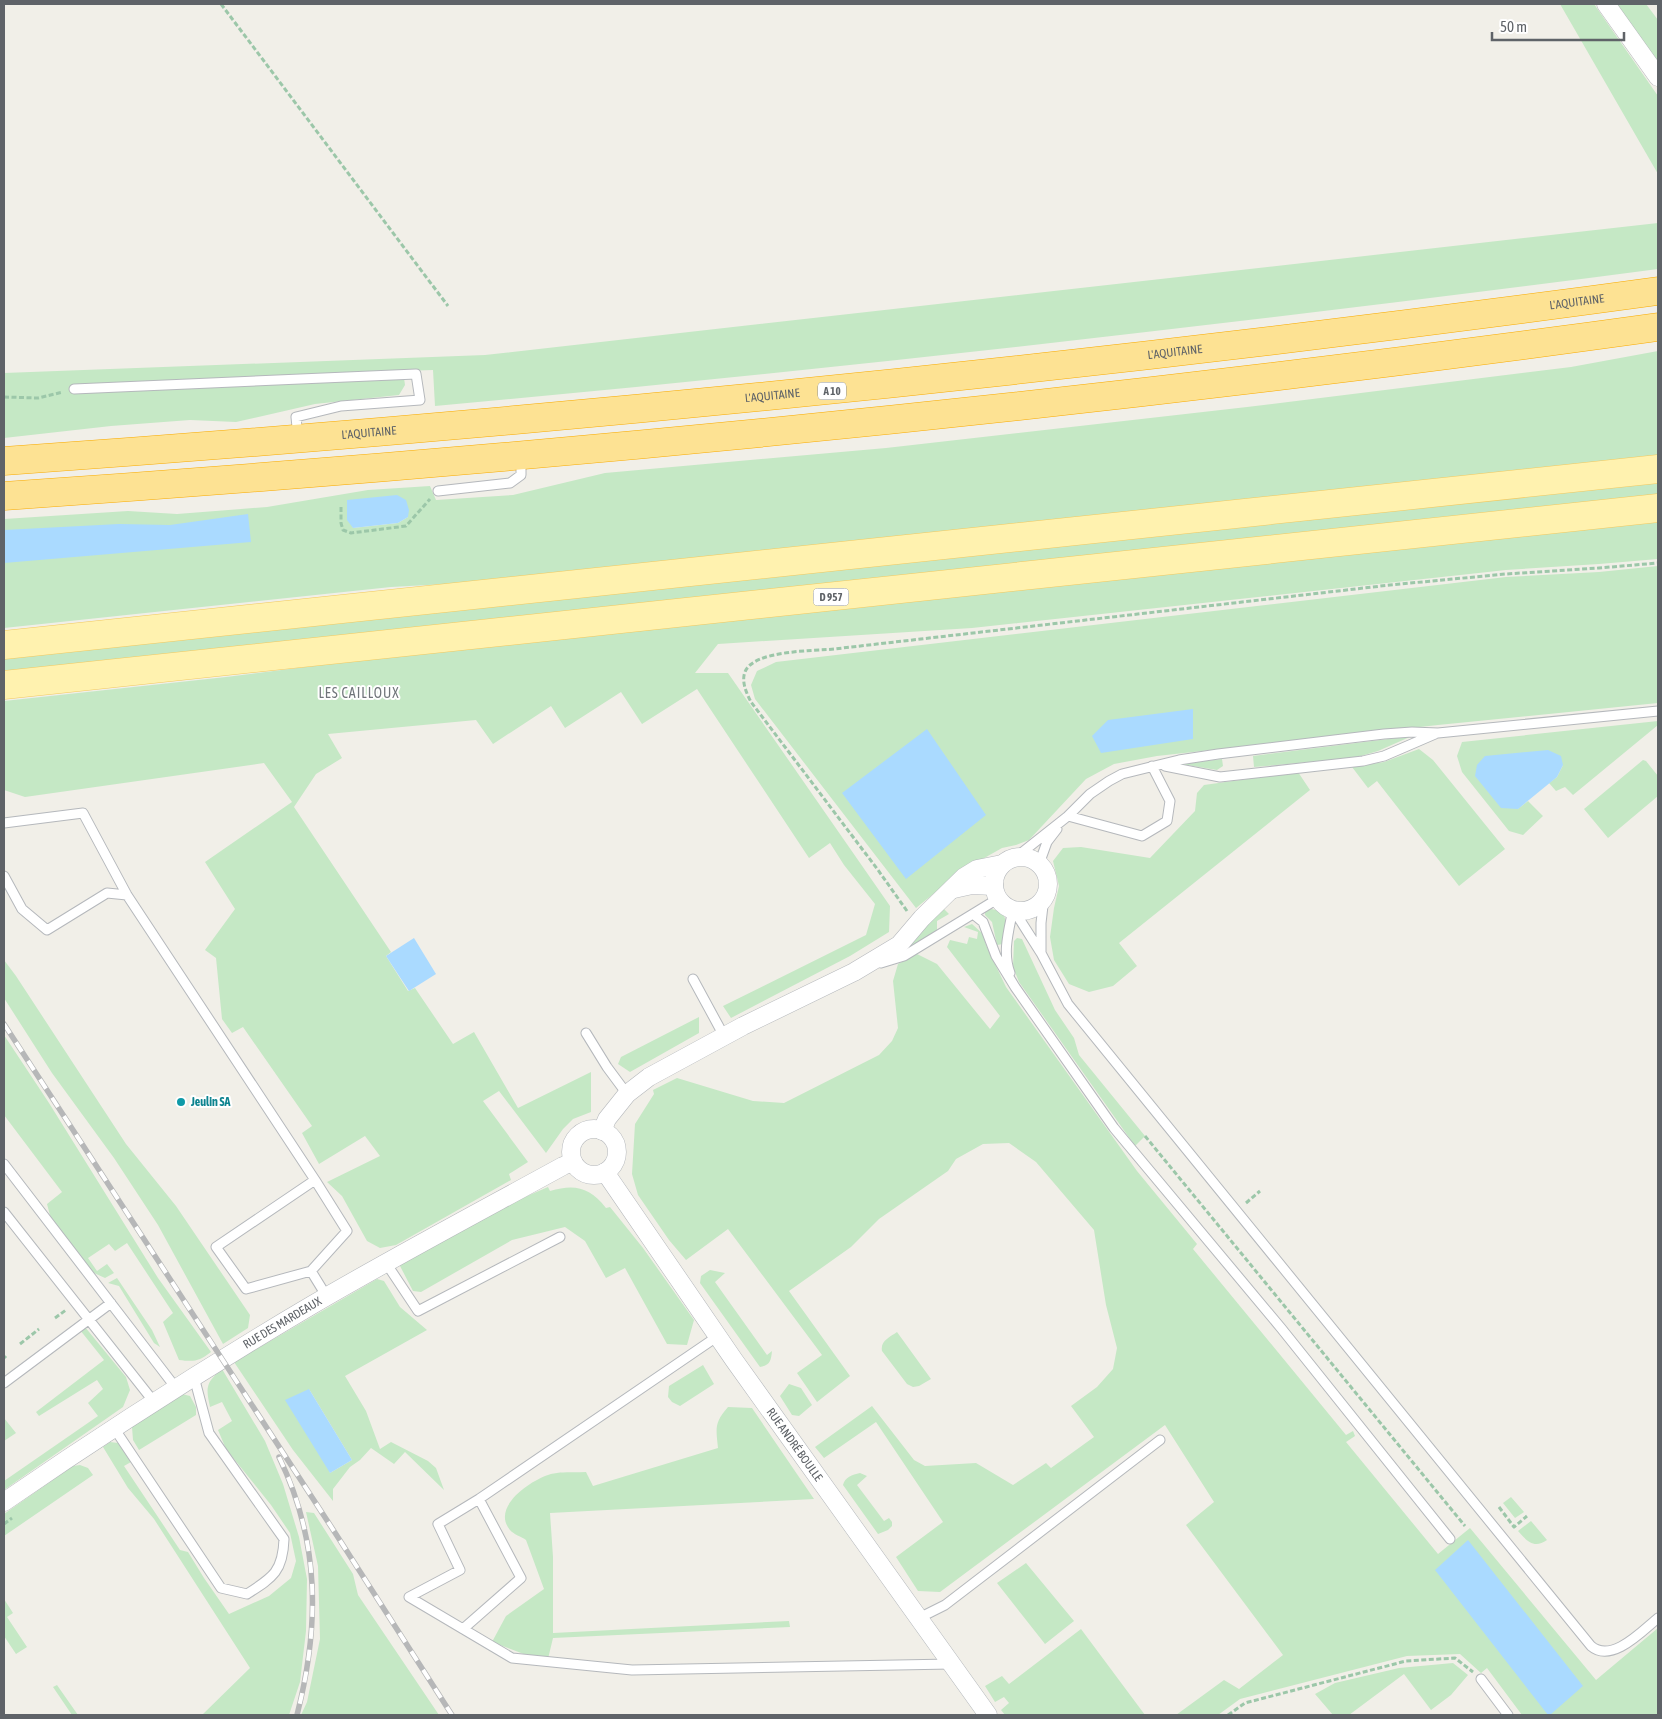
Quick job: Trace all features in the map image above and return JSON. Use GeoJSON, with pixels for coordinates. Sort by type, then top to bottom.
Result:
{"type":"FeatureCollection","features":[{"type":"Feature","properties":{"kind":"highway","name":"L'AQUITAINE"},"geometry":{"type":"LineString","coordinates":[[4,461],[298,439],[769,397],[1052,367],[1365,330],[1658,291]]}},
{"type":"Feature","properties":{"kind":"highway"},"geometry":{"type":"LineString","coordinates":[[4,496],[371,469],[753,434],[1056,402],[1330,370],[1658,327]]}},
{"type":"Feature","properties":{"kind":"main road"},"geometry":{"type":"LineString","coordinates":[[4,645],[1658,469]]}},
{"type":"Feature","properties":{"kind":"main road","name":"D 957"},"geometry":{"type":"LineString","coordinates":[[4,685],[1658,508]]}},
{"type":"Feature","properties":{"kind":"street"},"geometry":{"type":"LineString","coordinates":[[1606,4],[1658,77]]}},
{"type":"Feature","properties":{"kind":"street"},"geometry":{"type":"LineString","coordinates":[[602,1131],[607,1119],[627,1094],[649,1077],[724,1036],[854,972],[899,945],[916,924],[964,877],[977,869],[1009,861],[1028,858],[1039,864],[1045,871],[1047,889],[1044,897],[1038,904],[1022,910],[1013,909],[1005,905],[996,892],[997,871],[1009,861]]}},
{"type":"Feature","properties":{"kind":"street"},"geometry":{"type":"LineString","coordinates":[[954,888],[972,885],[996,892]]}},
{"type":"Feature","properties":{"kind":"street"},"geometry":{"type":"LineString","coordinates":[[589,1130],[602,1131],[614,1140],[616,1147],[615,1161],[605,1172],[590,1174],[584,1172],[573,1162],[571,1148],[577,1136],[589,1130]]}},
{"type":"Feature","properties":{"kind":"street","name":"RUE DES MARDEAUX"},"geometry":{"type":"LineString","coordinates":[[4,1502],[176,1388],[327,1297],[548,1174],[573,1162]]}},
{"type":"Feature","properties":{"kind":"street","name":"RUE ANDRÉ BOULLE"},"geometry":{"type":"LineString","coordinates":[[605,1172],[718,1336],[988,1715]]}},
{"type":"Feature","properties":{"kind":"lane"},"geometry":{"type":"LineString","coordinates":[[74,389],[416,374],[420,400],[341,406],[296,417],[298,439]]}},
{"type":"Feature","properties":{"kind":"lane"},"geometry":{"type":"LineString","coordinates":[[438,492],[510,483],[521,475],[521,456]]}},
{"type":"Feature","properties":{"kind":"lane"},"geometry":{"type":"LineString","coordinates":[[1039,864],[1047,842],[1068,816],[1090,794],[1109,780],[1122,774],[1152,766],[1194,757],[1393,734],[1438,733],[1658,711]]}},
{"type":"Feature","properties":{"kind":"lane"},"geometry":{"type":"LineString","coordinates":[[1152,766],[1173,767],[1220,777],[1363,761],[1384,756],[1438,733]]}},
{"type":"Feature","properties":{"kind":"lane"},"geometry":{"type":"LineString","coordinates":[[1068,816],[1142,836],[1167,821],[1170,801],[1152,766]]}},
{"type":"Feature","properties":{"kind":"lane"},"geometry":{"type":"LineString","coordinates":[[4,823],[83,813],[127,895],[315,1180],[347,1231],[311,1270],[246,1289],[216,1247],[315,1180]]}},
{"type":"Feature","properties":{"kind":"lane"},"geometry":{"type":"LineString","coordinates":[[1009,861],[1068,816]]}},
{"type":"Feature","properties":{"kind":"lane"},"geometry":{"type":"LineString","coordinates":[[4,876],[22,909],[47,930],[107,894],[127,895]]}},
{"type":"Feature","properties":{"kind":"lane"},"geometry":{"type":"LineString","coordinates":[[854,972],[904,956],[973,914],[996,892]]}},
{"type":"Feature","properties":{"kind":"lane"},"geometry":{"type":"LineString","coordinates":[[1041,953],[1041,923],[1044,897]]}},
{"type":"Feature","properties":{"kind":"lane"},"geometry":{"type":"LineString","coordinates":[[1013,909],[1041,953],[1068,1004],[1595,1650],[1603,1652],[1616,1650],[1658,1618]]}},
{"type":"Feature","properties":{"kind":"lane"},"geometry":{"type":"LineString","coordinates":[[1013,909],[1006,944],[1009,970],[1016,987]]}},
{"type":"Feature","properties":{"kind":"lane"},"geometry":{"type":"LineString","coordinates":[[973,914],[983,922],[996,956],[1016,987],[1114,1128],[1274,1321],[1450,1539]]}},
{"type":"Feature","properties":{"kind":"lane"},"geometry":{"type":"LineString","coordinates":[[693,979],[724,1036]]}},
{"type":"Feature","properties":{"kind":"lane"},"geometry":{"type":"LineString","coordinates":[[586,1033],[606,1068],[627,1094]]}},
{"type":"Feature","properties":{"kind":"lane"},"geometry":{"type":"LineString","coordinates":[[4,1164],[176,1388]]}},
{"type":"Feature","properties":{"kind":"lane"},"geometry":{"type":"LineString","coordinates":[[4,1212],[154,1402]]}},
{"type":"Feature","properties":{"kind":"lane"},"geometry":{"type":"LineString","coordinates":[[386,1263],[418,1311],[560,1237]]}},
{"type":"Feature","properties":{"kind":"lane"},"geometry":{"type":"LineString","coordinates":[[311,1270],[327,1297]]}},
{"type":"Feature","properties":{"kind":"lane"},"geometry":{"type":"LineString","coordinates":[[4,1383],[110,1303]]}},
{"type":"Feature","properties":{"kind":"lane"},"geometry":{"type":"LineString","coordinates":[[718,1336],[479,1499],[438,1524],[460,1570],[408,1597],[512,1658],[632,1670],[951,1664]]}},
{"type":"Feature","properties":{"kind":"lane"},"geometry":{"type":"LineString","coordinates":[[114,1428],[221,1588],[247,1594],[272,1578],[284,1557],[284,1539],[209,1433],[194,1377]]}},
{"type":"Feature","properties":{"kind":"lane"},"geometry":{"type":"LineString","coordinates":[[919,1618],[945,1605],[1160,1440]]}},
{"type":"Feature","properties":{"kind":"lane"},"geometry":{"type":"LineString","coordinates":[[463,1629],[521,1578],[479,1499]]}},
{"type":"Feature","properties":{"kind":"lane"},"geometry":{"type":"LineString","coordinates":[[1480,1679],[1508,1715]]}},
{"type":"Feature","properties":{"kind":"path"},"geometry":{"type":"LineString","coordinates":[[221,4],[448,306]]}},
{"type":"Feature","properties":{"kind":"path"},"geometry":{"type":"LineString","coordinates":[[4,397],[38,398],[74,389]]}},
{"type":"Feature","properties":{"kind":"path"},"geometry":{"type":"LineString","coordinates":[[341,507],[341,523],[344,530],[351,534],[406,526],[424,504],[438,492]]}},
{"type":"Feature","properties":{"kind":"path"},"geometry":{"type":"LineString","coordinates":[[916,924],[878,870],[751,702],[746,692],[745,672],[749,666],[763,657],[1390,585],[1658,562]]}},
{"type":"Feature","properties":{"kind":"path"},"geometry":{"type":"LineString","coordinates":[[1145,1136],[1465,1526]]}},
{"type":"Feature","properties":{"kind":"path"},"geometry":{"type":"LineString","coordinates":[[1246,1203],[1260,1191]]}},
{"type":"Feature","properties":{"kind":"path"},"geometry":{"type":"LineString","coordinates":[[55,1318],[72,1306]]}},
{"type":"Feature","properties":{"kind":"path"},"geometry":{"type":"LineString","coordinates":[[20,1344],[39,1329]]}},
{"type":"Feature","properties":{"kind":"path"},"geometry":{"type":"LineString","coordinates":[[1499,1507],[1514,1527],[1527,1516]]}},
{"type":"Feature","properties":{"kind":"path"},"geometry":{"type":"LineString","coordinates":[[1228,1715],[1245,1703],[1406,1660],[1455,1658],[1480,1679]]}},
{"type":"Feature","properties":{"kind":"green space"},"geometry":{"type":"Polygon","coordinates":[[[1560,4],[1594,4],[1658,96],[1658,174],[1560,4]]]}},
{"type":"Feature","properties":{"kind":"green space"},"geometry":{"type":"Polygon","coordinates":[[[1615,4],[1646,4],[1658,20],[1658,65],[1615,4]]]}},
{"type":"Feature","properties":{"kind":"green space"},"geometry":{"type":"Polygon","coordinates":[[[1658,223],[1658,269],[1353,308],[1047,344],[435,406],[433,370],[403,371],[405,385],[399,395],[315,404],[236,422],[190,420],[111,426],[4,438],[4,373],[485,355],[1658,223]]]}},
{"type":"Feature","properties":{"kind":"green space"},"geometry":{"type":"Polygon","coordinates":[[[1658,351],[1658,457],[483,582],[391,587],[4,628],[4,519],[128,511],[177,514],[267,507],[368,490],[430,486],[436,500],[513,495],[605,473],[886,448],[1247,407],[1571,367],[1658,351]],[[347,500],[353,528],[398,523],[408,517],[347,500]]]}},
{"type":"Feature","properties":{"kind":"green space"},"geometry":{"type":"Polygon","coordinates":[[[1658,479],[1658,499],[4,674],[4,656],[1658,479]]]}},
{"type":"Feature","properties":{"kind":"green space"},"geometry":{"type":"Polygon","coordinates":[[[1658,522],[1658,559],[1506,570],[972,628],[718,644],[695,673],[728,673],[890,906],[889,932],[850,956],[731,1018],[723,1006],[866,935],[875,904],[844,865],[830,843],[809,858],[697,689],[642,724],[621,692],[565,728],[551,706],[493,744],[476,720],[328,734],[342,758],[316,774],[294,807],[391,952],[386,956],[408,991],[415,988],[453,1044],[474,1032],[518,1108],[591,1072],[591,1112],[573,1119],[563,1129],[546,1153],[499,1091],[483,1101],[528,1162],[509,1174],[511,1180],[396,1245],[380,1248],[367,1241],[342,1196],[327,1182],[380,1156],[365,1136],[319,1164],[302,1133],[312,1126],[243,1027],[232,1033],[222,1019],[216,958],[205,950],[235,909],[205,862],[292,802],[264,763],[25,797],[4,790],[4,701],[226,677],[523,639],[1658,522]]]}},
{"type":"Feature","properties":{"kind":"green space"},"geometry":{"type":"Polygon","coordinates":[[[1658,566],[1658,703],[1157,756],[1114,764],[1086,779],[1029,840],[1002,848],[963,870],[916,908],[755,699],[751,685],[757,671],[776,662],[1506,577],[1599,572],[1658,566]]]}},
{"type":"Feature","properties":{"kind":"green space"},"geometry":{"type":"Polygon","coordinates":[[[1658,721],[1658,725],[1573,795],[1565,787],[1556,791],[1549,783],[1557,777],[1563,765],[1518,809],[1528,801],[1543,816],[1523,835],[1509,831],[1462,772],[1457,756],[1462,742],[1658,721]]]}},
{"type":"Feature","properties":{"kind":"green space"},"geometry":{"type":"Polygon","coordinates":[[[1412,736],[1378,751],[1354,758],[1254,767],[1253,756],[1412,736]]]}},
{"type":"Feature","properties":{"kind":"green space"},"geometry":{"type":"Polygon","coordinates":[[[1419,749],[1433,760],[1505,849],[1459,886],[1377,781],[1368,788],[1352,767],[1384,762],[1419,749]]]}},
{"type":"Feature","properties":{"kind":"green space"},"geometry":{"type":"Polygon","coordinates":[[[1222,759],[1223,766],[1217,770],[1181,764],[1222,759]]]}},
{"type":"Feature","properties":{"kind":"green space"},"geometry":{"type":"Polygon","coordinates":[[[1643,760],[1646,761],[1658,776],[1658,796],[1608,838],[1584,809],[1643,760]]]}},
{"type":"Feature","properties":{"kind":"green space"},"geometry":{"type":"Polygon","coordinates":[[[1298,772],[1310,790],[1119,943],[1137,966],[1113,986],[1089,992],[1069,984],[1054,960],[1050,937],[1059,886],[1053,861],[1063,848],[1081,847],[1150,858],[1195,811],[1197,793],[1204,785],[1298,772]]]}},
{"type":"Feature","properties":{"kind":"green space"},"geometry":{"type":"Polygon","coordinates":[[[944,909],[949,914],[937,921],[937,932],[909,948],[906,945],[944,909]]]}},
{"type":"Feature","properties":{"kind":"green space"},"geometry":{"type":"Polygon","coordinates":[[[988,909],[1001,912],[1004,916],[1006,926],[1003,944],[997,945],[992,922],[985,915],[985,911],[988,909]]]}},
{"type":"Feature","properties":{"kind":"green space"},"geometry":{"type":"Polygon","coordinates":[[[972,924],[983,934],[986,945],[1006,987],[1137,1171],[1197,1244],[1193,1249],[1346,1435],[1353,1431],[1355,1436],[1346,1442],[1438,1554],[1470,1528],[1596,1680],[1658,1628],[1658,1715],[1522,1715],[1487,1668],[1481,1673],[1460,1654],[1407,1656],[1240,1699],[1218,1715],[1176,1715],[1224,1680],[1239,1689],[1283,1655],[1186,1525],[1214,1502],[1165,1425],[940,1592],[918,1591],[896,1557],[943,1522],[876,1422],[824,1458],[815,1447],[872,1406],[914,1460],[925,1466],[976,1463],[1013,1485],[1046,1463],[1051,1468],[1094,1437],[1071,1406],[1097,1387],[1113,1369],[1117,1348],[1106,1305],[1094,1230],[1036,1162],[1009,1143],[983,1144],[956,1159],[948,1171],[879,1219],[851,1247],[789,1291],[850,1376],[817,1402],[797,1373],[822,1355],[728,1229],[686,1260],[669,1240],[638,1195],[632,1174],[635,1124],[654,1094],[653,1090],[677,1078],[753,1101],[784,1103],[879,1055],[892,1041],[898,1028],[893,981],[898,964],[917,954],[937,964],[990,1029],[1000,1016],[947,947],[950,940],[967,944],[969,937],[977,939],[978,932],[964,927],[972,924]]]}},
{"type":"Feature","properties":{"kind":"green space"},"geometry":{"type":"Polygon","coordinates":[[[1017,938],[1022,939],[1055,1010],[1074,1038],[1079,1055],[1145,1136],[1135,1146],[1019,982],[1013,967],[1014,941],[1017,938]]]}},
{"type":"Feature","properties":{"kind":"green space"},"geometry":{"type":"Polygon","coordinates":[[[4,960],[126,1144],[176,1206],[250,1315],[248,1328],[223,1344],[158,1225],[114,1158],[52,1073],[4,998],[4,960]]]}},
{"type":"Feature","properties":{"kind":"green space"},"geometry":{"type":"Polygon","coordinates":[[[699,1017],[699,1033],[630,1072],[618,1064],[621,1057],[699,1017]]]}},
{"type":"Feature","properties":{"kind":"green space"},"geometry":{"type":"Polygon","coordinates":[[[4,1035],[49,1103],[158,1278],[211,1352],[193,1361],[179,1360],[163,1322],[173,1313],[127,1243],[115,1251],[109,1244],[88,1258],[97,1271],[107,1264],[114,1273],[105,1278],[94,1273],[83,1261],[51,1219],[47,1204],[62,1192],[4,1115],[4,1035]]]}},
{"type":"Feature","properties":{"kind":"green space"},"geometry":{"type":"Polygon","coordinates":[[[548,1187],[550,1191],[567,1188],[581,1189],[594,1196],[606,1208],[610,1207],[643,1248],[694,1320],[687,1345],[667,1344],[625,1268],[606,1278],[585,1241],[565,1227],[512,1240],[421,1292],[413,1291],[400,1266],[403,1261],[518,1200],[548,1187]]]}},
{"type":"Feature","properties":{"kind":"green space"},"geometry":{"type":"Polygon","coordinates":[[[710,1270],[725,1273],[715,1282],[767,1355],[772,1351],[768,1364],[760,1367],[700,1283],[701,1276],[710,1270]]]}},
{"type":"Feature","properties":{"kind":"green space"},"geometry":{"type":"Polygon","coordinates":[[[117,1278],[152,1330],[160,1347],[154,1343],[119,1286],[108,1283],[117,1278]]]}},
{"type":"Feature","properties":{"kind":"green space"},"geometry":{"type":"Polygon","coordinates":[[[377,1279],[384,1281],[400,1307],[427,1330],[345,1376],[366,1411],[380,1449],[391,1442],[428,1461],[436,1468],[444,1490],[405,1452],[394,1464],[371,1448],[360,1460],[350,1467],[333,1489],[333,1501],[293,1450],[234,1362],[377,1279]],[[309,1389],[330,1473],[352,1460],[309,1389]]]}},
{"type":"Feature","properties":{"kind":"green space"},"geometry":{"type":"Polygon","coordinates":[[[85,1327],[126,1377],[130,1390],[123,1407],[4,1490],[4,1481],[98,1416],[88,1403],[103,1389],[97,1380],[39,1416],[36,1412],[104,1360],[80,1330],[85,1327]]]}},
{"type":"Feature","properties":{"kind":"green space"},"geometry":{"type":"Polygon","coordinates":[[[897,1332],[931,1379],[919,1386],[913,1387],[907,1384],[882,1351],[884,1342],[897,1332]]]}},
{"type":"Feature","properties":{"kind":"green space"},"geometry":{"type":"Polygon","coordinates":[[[703,1365],[714,1384],[680,1406],[672,1402],[668,1397],[669,1386],[703,1365]]]}},
{"type":"Feature","properties":{"kind":"green space"},"geometry":{"type":"Polygon","coordinates":[[[222,1369],[265,1441],[283,1484],[299,1537],[307,1579],[306,1631],[300,1682],[289,1715],[202,1715],[250,1668],[154,1519],[128,1488],[103,1447],[110,1442],[118,1443],[131,1462],[124,1466],[180,1550],[188,1552],[229,1614],[269,1596],[291,1578],[296,1561],[290,1533],[271,1505],[226,1449],[218,1430],[232,1421],[222,1402],[210,1407],[208,1386],[212,1378],[222,1369]]]}},
{"type":"Feature","properties":{"kind":"green space"},"geometry":{"type":"Polygon","coordinates":[[[789,1384],[801,1388],[812,1405],[799,1416],[792,1415],[780,1396],[789,1384]]]}},
{"type":"Feature","properties":{"kind":"green space"},"geometry":{"type":"Polygon","coordinates":[[[182,1394],[190,1396],[196,1407],[196,1415],[139,1450],[133,1440],[132,1427],[182,1394]]]}},
{"type":"Feature","properties":{"kind":"green space"},"geometry":{"type":"Polygon","coordinates":[[[728,1407],[752,1408],[814,1499],[550,1513],[553,1557],[553,1633],[789,1621],[790,1627],[553,1638],[547,1663],[492,1642],[506,1616],[544,1589],[526,1540],[511,1531],[505,1521],[505,1513],[515,1496],[540,1478],[552,1474],[586,1472],[593,1486],[718,1448],[717,1426],[720,1417],[728,1407]]]}},
{"type":"Feature","properties":{"kind":"green space"},"geometry":{"type":"Polygon","coordinates":[[[4,1418],[16,1433],[4,1441],[4,1418]]]}},
{"type":"Feature","properties":{"kind":"green space"},"geometry":{"type":"Polygon","coordinates":[[[80,1465],[88,1468],[93,1475],[4,1536],[4,1514],[73,1466],[80,1465]]]}},
{"type":"Feature","properties":{"kind":"green space"},"geometry":{"type":"Polygon","coordinates":[[[860,1473],[867,1476],[857,1485],[884,1521],[889,1518],[892,1522],[892,1526],[888,1530],[878,1534],[843,1485],[847,1478],[860,1473]]]}},
{"type":"Feature","properties":{"kind":"green space"},"geometry":{"type":"Polygon","coordinates":[[[1511,1497],[1524,1512],[1515,1518],[1503,1503],[1511,1497]]]}},
{"type":"Feature","properties":{"kind":"green space"},"geometry":{"type":"Polygon","coordinates":[[[306,1512],[314,1513],[353,1574],[358,1595],[439,1715],[301,1715],[307,1702],[320,1639],[318,1566],[306,1512]]]}},
{"type":"Feature","properties":{"kind":"green space"},"geometry":{"type":"Polygon","coordinates":[[[1531,1521],[1547,1540],[1534,1544],[1518,1531],[1531,1521]]]}},
{"type":"Feature","properties":{"kind":"green space"},"geometry":{"type":"Polygon","coordinates":[[[1026,1563],[1074,1621],[1045,1644],[997,1583],[1026,1563]]]}},
{"type":"Feature","properties":{"kind":"green space"},"geometry":{"type":"Polygon","coordinates":[[[4,1599],[13,1613],[7,1617],[27,1647],[16,1654],[4,1636],[4,1599]]]}},
{"type":"Feature","properties":{"kind":"green space"},"geometry":{"type":"Polygon","coordinates":[[[1081,1629],[1145,1715],[1005,1715],[1001,1710],[1009,1703],[1004,1697],[995,1702],[985,1686],[1002,1676],[1009,1684],[1081,1629]]]}},
{"type":"Feature","properties":{"kind":"green space"},"geometry":{"type":"Polygon","coordinates":[[[1453,1663],[1468,1675],[1451,1695],[1431,1710],[1404,1674],[1349,1715],[1333,1715],[1315,1694],[1335,1683],[1399,1668],[1453,1663]]]}},
{"type":"Feature","properties":{"kind":"green space"},"geometry":{"type":"Polygon","coordinates":[[[57,1685],[78,1715],[72,1715],[53,1687],[57,1685]]]}},
{"type":"Feature","properties":{"kind":"water"},"geometry":{"type":"Polygon","coordinates":[[[397,495],[406,500],[409,510],[408,517],[398,523],[353,528],[347,520],[347,500],[397,495]]]}},
{"type":"Feature","properties":{"kind":"water"},"geometry":{"type":"Polygon","coordinates":[[[248,514],[251,542],[4,563],[4,530],[119,524],[170,525],[248,514]]]}},
{"type":"Feature","properties":{"kind":"water"},"geometry":{"type":"Polygon","coordinates":[[[1193,709],[1193,739],[1101,753],[1092,736],[1108,720],[1193,709]]]}},
{"type":"Feature","properties":{"kind":"water"},"geometry":{"type":"Polygon","coordinates":[[[927,729],[986,815],[906,879],[842,793],[927,729]]]}},
{"type":"Feature","properties":{"kind":"water"},"geometry":{"type":"Polygon","coordinates":[[[1548,750],[1561,756],[1563,765],[1557,777],[1518,809],[1501,808],[1475,776],[1477,765],[1485,756],[1548,750]]]}},
{"type":"Feature","properties":{"kind":"water"},"geometry":{"type":"Polygon","coordinates":[[[414,938],[436,974],[409,991],[386,956],[414,938]]]}},
{"type":"Feature","properties":{"kind":"water"},"geometry":{"type":"Polygon","coordinates":[[[309,1389],[352,1460],[330,1473],[285,1400],[309,1389]]]}},
{"type":"Feature","properties":{"kind":"water"},"geometry":{"type":"Polygon","coordinates":[[[1468,1540],[1583,1686],[1550,1715],[1548,1715],[1435,1570],[1468,1540]]]}},
{"type":"Feature","properties":{"kind":"railway"},"geometry":{"type":"LineString","coordinates":[[4,1024],[452,1715]]}},
{"type":"Feature","properties":{"kind":"railway"},"geometry":{"type":"LineString","coordinates":[[279,1457],[302,1521],[309,1552],[312,1584],[310,1649],[297,1715]]}},
{"type":"Feature","properties":{"kind":"place","name":"Jeulin SA"},"geometry":{"type":"Point","coordinates":[181,1102]}},
{"type":"Feature","properties":{"kind":"district","name":"LES CAILLOUX"},"geometry":{"type":"Point","coordinates":[359,693]}}]}
